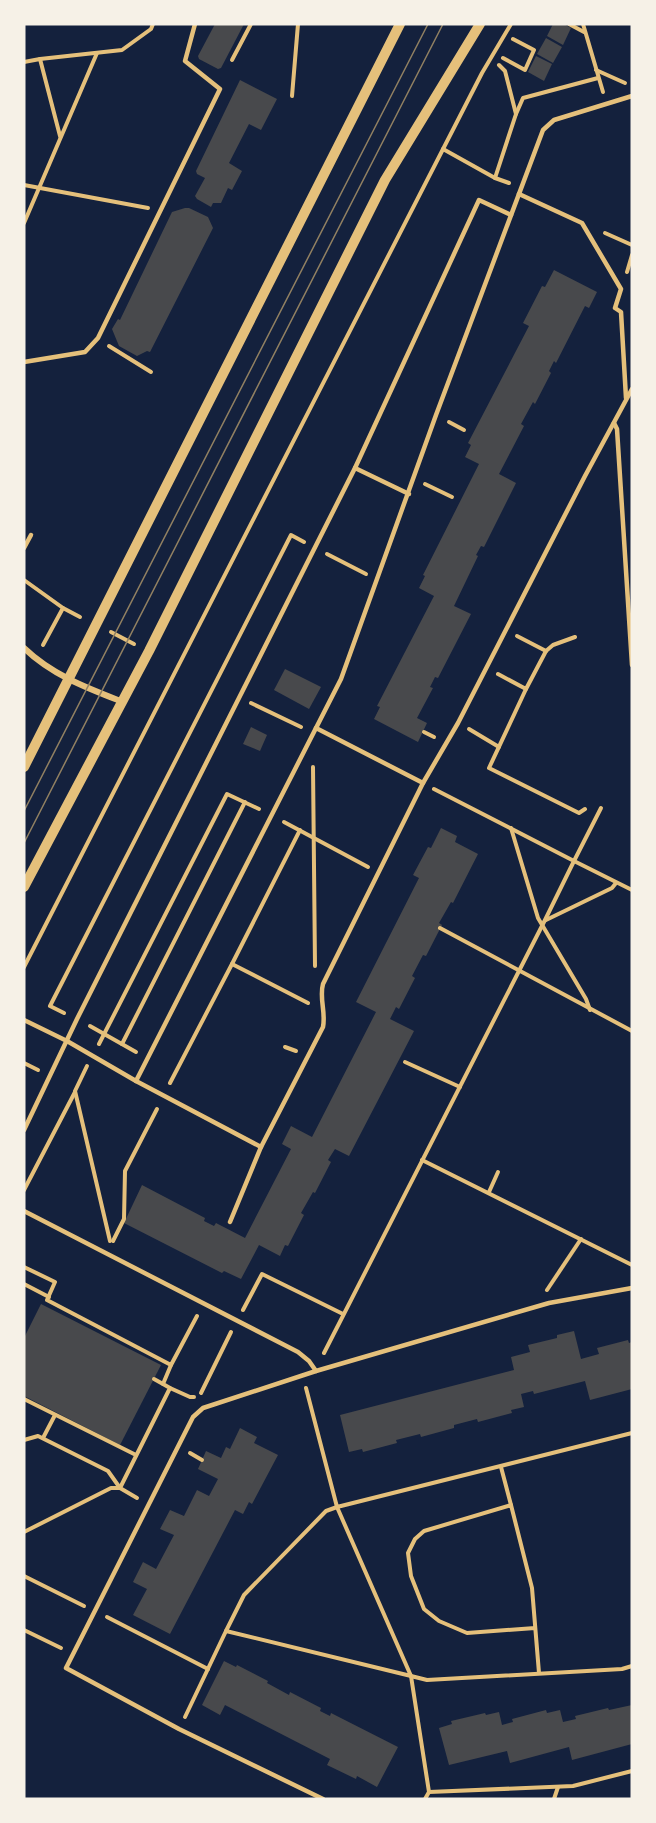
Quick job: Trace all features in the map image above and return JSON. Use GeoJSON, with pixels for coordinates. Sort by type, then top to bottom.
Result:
{"type":"FeatureCollection","features":[{"type":"Feature","properties":{"kind":"street"},"geometry":{"type":"LineString","coordinates":[[24,767],[400,24]]}},
{"type":"Feature","properties":{"kind":"street"},"geometry":{"type":"LineString","coordinates":[[24,887],[123,702],[385,180],[480,24]]}},
{"type":"Feature","properties":{"kind":"street"},"geometry":{"type":"LineString","coordinates":[[24,648],[45,667],[68,680],[123,702]]}},
{"type":"Feature","properties":{"kind":"lane"},"geometry":{"type":"LineString","coordinates":[[24,362],[85,352],[98,338],[220,89],[185,62],[195,24]]}},
{"type":"Feature","properties":{"kind":"lane"},"geometry":{"type":"LineString","coordinates":[[136,1081],[341,679],[436,415],[543,130],[548,124],[561,118],[632,96]]}},
{"type":"Feature","properties":{"kind":"lane"},"geometry":{"type":"LineString","coordinates":[[519,194],[582,223],[621,289],[615,308],[621,312],[626,401]]}},
{"type":"Feature","properties":{"kind":"lane"},"geometry":{"type":"LineString","coordinates":[[24,1130],[355,468],[479,200],[511,215]]}},
{"type":"Feature","properties":{"kind":"lane"},"geometry":{"type":"LineString","coordinates":[[230,1222],[261,1147],[323,1027],[321,996],[323,984],[423,783],[458,723],[632,389]]}},
{"type":"Feature","properties":{"kind":"lane"},"geometry":{"type":"LineString","coordinates":[[614,423],[617,429],[629,572],[632,664]]}},
{"type":"Feature","properties":{"kind":"lane"},"geometry":{"type":"LineString","coordinates":[[355,468],[409,494]]}},
{"type":"Feature","properties":{"kind":"lane"},"geometry":{"type":"LineString","coordinates":[[24,548],[30,535]]}},
{"type":"Feature","properties":{"kind":"lane"},"geometry":{"type":"LineString","coordinates":[[315,731],[423,783]]}},
{"type":"Feature","properties":{"kind":"lane"},"geometry":{"type":"LineString","coordinates":[[24,1020],[67,1041],[163,1097],[261,1147]]}},
{"type":"Feature","properties":{"kind":"lane"},"geometry":{"type":"LineString","coordinates":[[24,1211],[298,1352],[316,1371]]}},
{"type":"Feature","properties":{"kind":"lane"},"geometry":{"type":"LineString","coordinates":[[323,1799],[180,1729],[66,1668],[193,1417],[203,1408],[326,1368],[549,1303],[632,1288]]}},
{"type":"Feature","properties":{"kind":"path"},"geometry":{"type":"LineString","coordinates":[[24,62],[122,50],[151,29],[153,24]]}},
{"type":"Feature","properties":{"kind":"path"},"geometry":{"type":"LineString","coordinates":[[232,60],[250,24]]}},
{"type":"Feature","properties":{"kind":"path"},"geometry":{"type":"LineString","coordinates":[[292,96],[298,24]]}},
{"type":"Feature","properties":{"kind":"path"},"geometry":{"type":"LineString","coordinates":[[24,967],[443,149],[511,24]]}},
{"type":"Feature","properties":{"kind":"path"},"geometry":{"type":"LineString","coordinates":[[569,24],[585,32]]}},
{"type":"Feature","properties":{"kind":"path"},"geometry":{"type":"LineString","coordinates":[[583,24],[606,104]]}},
{"type":"Feature","properties":{"kind":"path"},"geometry":{"type":"LineString","coordinates":[[503,58],[525,70],[534,50],[513,39]]}},
{"type":"Feature","properties":{"kind":"path"},"geometry":{"type":"LineString","coordinates":[[24,223],[97,53]]}},
{"type":"Feature","properties":{"kind":"path"},"geometry":{"type":"LineString","coordinates":[[40,59],[61,138]]}},
{"type":"Feature","properties":{"kind":"path"},"geometry":{"type":"LineString","coordinates":[[499,66],[505,71],[516,114]]}},
{"type":"Feature","properties":{"kind":"path"},"geometry":{"type":"LineString","coordinates":[[596,70],[632,84]]}},
{"type":"Feature","properties":{"kind":"path"},"geometry":{"type":"LineString","coordinates":[[495,178],[516,114],[524,98],[598,78]]}},
{"type":"Feature","properties":{"kind":"path"},"geometry":{"type":"LineString","coordinates":[[443,149],[495,178],[521,188]]}},
{"type":"Feature","properties":{"kind":"path"},"geometry":{"type":"LineString","coordinates":[[24,185],[160,210]]}},
{"type":"Feature","properties":{"kind":"path"},"geometry":{"type":"LineString","coordinates":[[414,479],[452,497]]}},
{"type":"Feature","properties":{"kind":"path"},"geometry":{"type":"LineString","coordinates":[[24,580],[63,608]]}},
{"type":"Feature","properties":{"kind":"path"},"geometry":{"type":"LineString","coordinates":[[506,630],[546,651]]}},
{"type":"Feature","properties":{"kind":"path"},"geometry":{"type":"LineString","coordinates":[[575,637],[553,645],[546,651],[489,768],[579,813],[585,809]]}},
{"type":"Feature","properties":{"kind":"path"},"geometry":{"type":"LineString","coordinates":[[487,668],[526,689]]}},
{"type":"Feature","properties":{"kind":"path"},"geometry":{"type":"LineString","coordinates":[[240,698],[315,731]]}},
{"type":"Feature","properties":{"kind":"path"},"geometry":{"type":"LineString","coordinates":[[458,723],[499,747]]}},
{"type":"Feature","properties":{"kind":"path"},"geometry":{"type":"LineString","coordinates":[[309,745],[313,753],[315,978],[323,984]]}},
{"type":"Feature","properties":{"kind":"path"},"geometry":{"type":"LineString","coordinates":[[423,783],[632,890]]}},
{"type":"Feature","properties":{"kind":"path"},"geometry":{"type":"LineString","coordinates":[[24,1190],[227,794],[314,837],[379,873]]}},
{"type":"Feature","properties":{"kind":"path"},"geometry":{"type":"LineString","coordinates":[[122,1044],[245,802]]}},
{"type":"Feature","properties":{"kind":"path"},"geometry":{"type":"LineString","coordinates":[[326,1368],[322,1356],[543,926],[601,808]]}},
{"type":"Feature","properties":{"kind":"path"},"geometry":{"type":"LineString","coordinates":[[511,828],[538,918],[586,999],[590,1011]]}},
{"type":"Feature","properties":{"kind":"path"},"geometry":{"type":"LineString","coordinates":[[75,1091],[111,1244],[124,1219],[125,1171],[300,830]]}},
{"type":"Feature","properties":{"kind":"path"},"geometry":{"type":"LineString","coordinates":[[545,920],[612,888],[616,883]]}},
{"type":"Feature","properties":{"kind":"path"},"geometry":{"type":"LineString","coordinates":[[440,928],[632,1032]]}},
{"type":"Feature","properties":{"kind":"path"},"geometry":{"type":"LineString","coordinates":[[232,964],[311,1005],[323,1005]]}},
{"type":"Feature","properties":{"kind":"path"},"geometry":{"type":"LineString","coordinates":[[405,1062],[460,1086]]}},
{"type":"Feature","properties":{"kind":"path"},"geometry":{"type":"LineString","coordinates":[[422,1160],[632,1265]]}},
{"type":"Feature","properties":{"kind":"path"},"geometry":{"type":"LineString","coordinates":[[489,1192],[498,1173]]}},
{"type":"Feature","properties":{"kind":"path"},"geometry":{"type":"LineString","coordinates":[[549,1303],[546,1288],[581,1239]]}},
{"type":"Feature","properties":{"kind":"path"},"geometry":{"type":"LineString","coordinates":[[24,1267],[55,1282],[47,1300],[171,1365]]}},
{"type":"Feature","properties":{"kind":"path"},"geometry":{"type":"LineString","coordinates":[[203,1408],[199,1396],[262,1274],[343,1314]]}},
{"type":"Feature","properties":{"kind":"path"},"geometry":{"type":"LineString","coordinates":[[24,1284],[49,1297]]}},
{"type":"Feature","properties":{"kind":"path"},"geometry":{"type":"LineString","coordinates":[[163,1384],[203,1304]]}},
{"type":"Feature","properties":{"kind":"path"},"geometry":{"type":"LineString","coordinates":[[303,1376],[337,1508],[411,1676],[429,1792],[425,1799]]}},
{"type":"Feature","properties":{"kind":"path"},"geometry":{"type":"LineString","coordinates":[[120,1488],[170,1388],[154,1379]]}},
{"type":"Feature","properties":{"kind":"path"},"geometry":{"type":"LineString","coordinates":[[24,1400],[136,1455]]}},
{"type":"Feature","properties":{"kind":"path"},"geometry":{"type":"LineString","coordinates":[[43,1438],[55,1414]]}},
{"type":"Feature","properties":{"kind":"path"},"geometry":{"type":"LineString","coordinates":[[180,1729],[244,1595],[326,1511],[632,1433]]}},
{"type":"Feature","properties":{"kind":"path"},"geometry":{"type":"LineString","coordinates":[[24,1440],[39,1436],[108,1471],[120,1488],[149,1504]]}},
{"type":"Feature","properties":{"kind":"path"},"geometry":{"type":"LineString","coordinates":[[501,1467],[532,1588],[539,1673]]}},
{"type":"Feature","properties":{"kind":"path"},"geometry":{"type":"LineString","coordinates":[[24,1532],[111,1488],[120,1488]]}},
{"type":"Feature","properties":{"kind":"path"},"geometry":{"type":"LineString","coordinates":[[511,1505],[424,1531],[415,1539],[408,1553],[411,1576],[424,1609],[439,1621],[467,1633],[535,1628]]}},
{"type":"Feature","properties":{"kind":"path"},"geometry":{"type":"LineString","coordinates":[[24,1576],[208,1669]]}},
{"type":"Feature","properties":{"kind":"path"},"geometry":{"type":"LineString","coordinates":[[24,1630],[72,1654]]}},
{"type":"Feature","properties":{"kind":"path"},"geometry":{"type":"LineString","coordinates":[[226,1631],[426,1680],[622,1669],[632,1666]]}},
{"type":"Feature","properties":{"kind":"path"},"geometry":{"type":"LineString","coordinates":[[429,1792],[573,1786],[632,1771]]}},
{"type":"Feature","properties":{"kind":"path"},"geometry":{"type":"LineString","coordinates":[[554,1799],[558,1787]]}},
{"type":"Feature","properties":{"kind":"building"},"geometry":{"type":"Polygon","coordinates":[[[215,24],[244,24],[221,68],[218,69],[199,59],[198,56],[215,24]]]}},
{"type":"Feature","properties":{"kind":"building"},"geometry":{"type":"Polygon","coordinates":[[[553,24],[564,24],[571,28],[563,45],[547,36],[553,24]]]}},
{"type":"Feature","properties":{"kind":"building"},"geometry":{"type":"Polygon","coordinates":[[[546,38],[562,47],[553,63],[537,54],[546,38]]]}},
{"type":"Feature","properties":{"kind":"building"},"geometry":{"type":"Polygon","coordinates":[[[536,56],[552,64],[544,81],[528,72],[536,56]]]}},
{"type":"Feature","properties":{"kind":"building"},"geometry":{"type":"Polygon","coordinates":[[[240,80],[277,99],[261,130],[249,124],[229,163],[242,171],[232,190],[228,188],[221,203],[213,203],[211,207],[195,196],[205,178],[196,171],[240,80]]]}},
{"type":"Feature","properties":{"kind":"building"},"geometry":{"type":"Polygon","coordinates":[[[185,208],[208,217],[213,228],[150,352],[147,351],[137,356],[119,346],[112,329],[118,319],[120,320],[172,212],[185,208]]]}},
{"type":"Feature","properties":{"kind":"building"},"geometry":{"type":"Polygon","coordinates":[[[554,270],[597,292],[589,308],[585,306],[556,363],[554,361],[549,371],[551,373],[535,404],[533,402],[521,424],[524,426],[499,474],[516,483],[484,547],[481,546],[476,555],[478,556],[454,606],[471,614],[438,678],[435,677],[430,687],[433,688],[417,718],[427,723],[418,742],[374,719],[380,707],[377,706],[434,596],[419,588],[425,576],[423,575],[479,464],[465,457],[471,445],[468,443],[529,326],[523,323],[542,286],[545,287],[554,270]]]}},
{"type":"Feature","properties":{"kind":"building"},"geometry":{"type":"Polygon","coordinates":[[[285,669],[321,687],[309,709],[274,690],[285,669]]]}},
{"type":"Feature","properties":{"kind":"building"},"geometry":{"type":"Polygon","coordinates":[[[251,727],[267,735],[260,751],[243,744],[251,727]]]}},
{"type":"Feature","properties":{"kind":"building"},"geometry":{"type":"Polygon","coordinates":[[[441,828],[457,836],[455,842],[478,854],[453,903],[451,902],[439,923],[442,925],[426,956],[423,955],[412,976],[415,978],[399,1009],[396,1007],[390,1019],[414,1031],[349,1156],[335,1149],[328,1160],[331,1162],[315,1193],[313,1192],[301,1213],[304,1215],[288,1246],[285,1245],[280,1256],[259,1245],[241,1279],[224,1271],[222,1273],[124,1223],[142,1185],[205,1218],[204,1221],[214,1226],[216,1223],[245,1238],[291,1149],[282,1144],[291,1126],[312,1137],[376,1012],[356,1002],[419,878],[413,875],[441,828]]]}},
{"type":"Feature","properties":{"kind":"building"},"geometry":{"type":"Polygon","coordinates":[[[41,1304],[161,1365],[120,1445],[24,1396],[24,1338],[41,1304]]]}},
{"type":"Feature","properties":{"kind":"building"},"geometry":{"type":"Polygon","coordinates":[[[574,1331],[581,1359],[599,1354],[597,1348],[628,1340],[629,1343],[632,1342],[632,1389],[590,1400],[585,1381],[534,1394],[533,1391],[521,1394],[524,1407],[511,1410],[512,1413],[478,1422],[477,1419],[454,1425],[454,1428],[421,1437],[420,1434],[396,1440],[397,1443],[363,1452],[362,1449],[349,1452],[340,1415],[514,1370],[511,1357],[530,1352],[528,1345],[574,1331]]]}},
{"type":"Feature","properties":{"kind":"building"},"geometry":{"type":"Polygon","coordinates":[[[240,1428],[257,1437],[254,1443],[278,1455],[252,1504],[249,1502],[243,1514],[235,1510],[170,1634],[133,1615],[147,1589],[133,1582],[143,1562],[156,1569],[174,1535],[160,1529],[170,1510],[184,1516],[197,1490],[209,1496],[218,1479],[198,1469],[206,1451],[221,1458],[226,1447],[230,1449],[240,1428]]]}},
{"type":"Feature","properties":{"kind":"building"},"geometry":{"type":"Polygon","coordinates":[[[224,1661],[268,1681],[267,1683],[289,1695],[290,1692],[321,1708],[320,1711],[330,1716],[331,1713],[398,1747],[377,1787],[357,1776],[356,1779],[327,1765],[330,1759],[225,1705],[220,1715],[202,1705],[224,1661]]]}},
{"type":"Feature","properties":{"kind":"building"},"geometry":{"type":"Polygon","coordinates":[[[632,1705],[632,1744],[572,1760],[569,1747],[510,1763],[507,1751],[449,1765],[439,1728],[452,1724],[451,1721],[485,1713],[486,1715],[499,1712],[502,1725],[513,1722],[512,1719],[546,1710],[547,1713],[560,1710],[563,1722],[576,1719],[575,1716],[632,1705]]]}},
{"type":"Feature","properties":{"kind":"tram line"},"geometry":{"type":"LineString","coordinates":[[24,811],[428,24]]}},
{"type":"Feature","properties":{"kind":"tram line"},"geometry":{"type":"LineString","coordinates":[[24,843],[443,24]]}}]}
